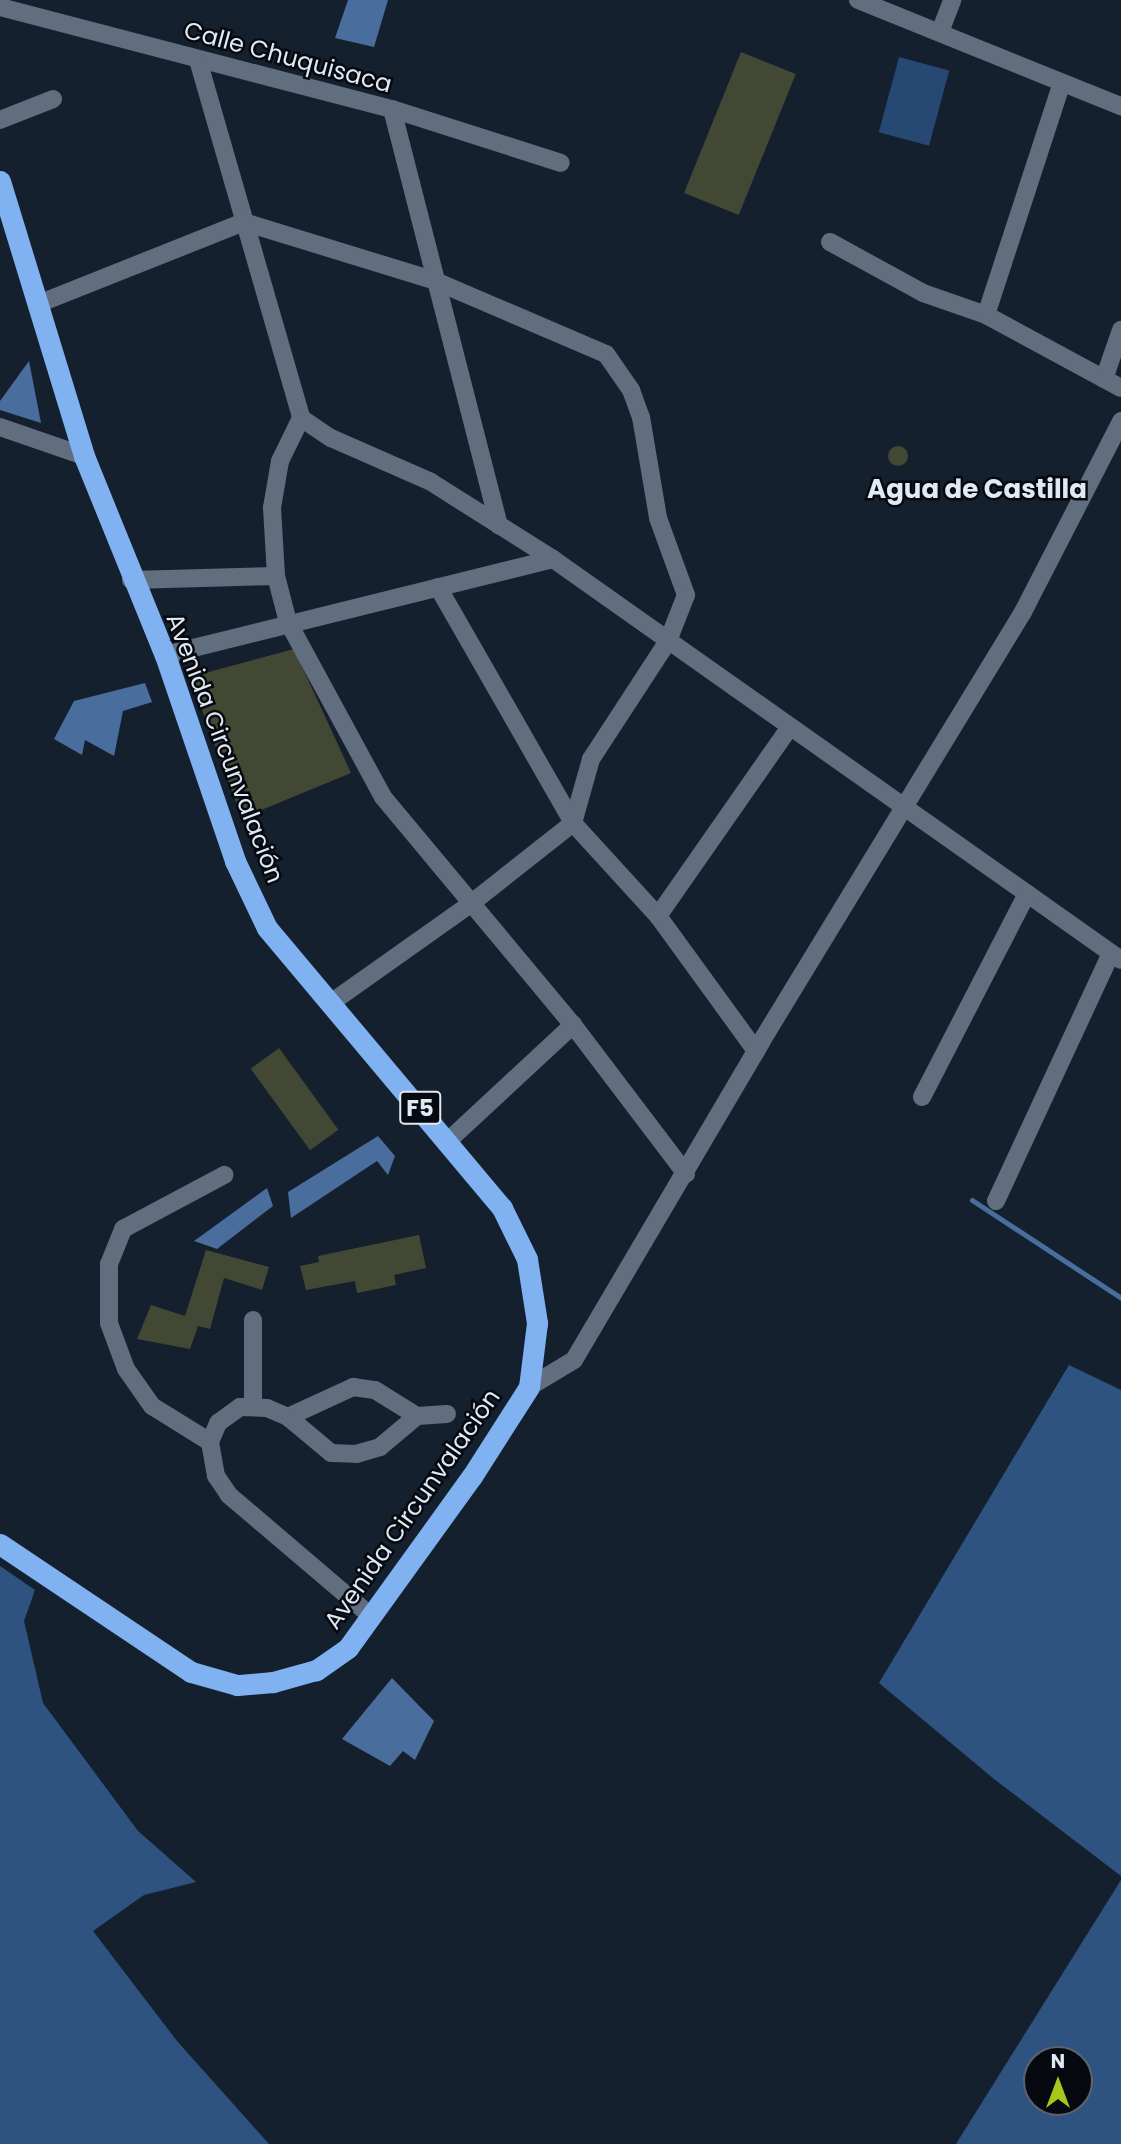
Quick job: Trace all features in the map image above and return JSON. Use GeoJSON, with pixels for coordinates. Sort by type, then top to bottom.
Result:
{"type":"FeatureCollection","features":[{"type":"Feature","properties":{"kind":"highway","name":"Avenida Circunvalación"},"geometry":{"type":"LineString","coordinates":[[0,181],[84,456],[131,580],[165,655],[240,872],[267,928],[329,1004],[449,1140],[502,1208],[527,1259],[537,1324],[529,1387],[348,1648],[316,1670],[273,1682],[237,1685],[191,1672],[0,1544]]}},
{"type":"Feature","properties":{"kind":"street"},"geometry":{"type":"LineString","coordinates":[[858,0],[1121,106]]}},
{"type":"Feature","properties":{"kind":"street"},"geometry":{"type":"LineString","coordinates":[[940,32],[952,0]]}},
{"type":"Feature","properties":{"kind":"street","name":"Calle Chuquisaca"},"geometry":{"type":"LineString","coordinates":[[0,7],[392,110],[561,163]]}},
{"type":"Feature","properties":{"kind":"street"},"geometry":{"type":"LineString","coordinates":[[198,60],[301,418],[331,438],[431,482],[553,559],[1116,956],[996,1201]]}},
{"type":"Feature","properties":{"kind":"street"},"geometry":{"type":"LineString","coordinates":[[986,315],[1062,83]]}},
{"type":"Feature","properties":{"kind":"street"},"geometry":{"type":"LineString","coordinates":[[0,120],[53,99]]}},
{"type":"Feature","properties":{"kind":"street"},"geometry":{"type":"LineString","coordinates":[[392,110],[433,280],[499,524]]}},
{"type":"Feature","properties":{"kind":"street"},"geometry":{"type":"LineString","coordinates":[[38,304],[244,222],[433,280],[606,354],[623,375],[641,417],[658,518],[686,595],[668,641],[591,758],[573,823],[469,905],[329,1004]]}},
{"type":"Feature","properties":{"kind":"street"},"geometry":{"type":"LineString","coordinates":[[830,242],[923,293],[986,315],[1121,388]]}},
{"type":"Feature","properties":{"kind":"street"},"geometry":{"type":"LineString","coordinates":[[1104,379],[1121,330]]}},
{"type":"Feature","properties":{"kind":"street"},"geometry":{"type":"LineString","coordinates":[[301,418],[280,461],[272,508],[276,576],[288,622],[383,797],[469,905],[573,1025],[686,1174]]}},
{"type":"Feature","properties":{"kind":"street"},"geometry":{"type":"LineString","coordinates":[[529,1387],[574,1360],[686,1174],[756,1051],[1023,612],[1121,421]]}},
{"type":"Feature","properties":{"kind":"street"},"geometry":{"type":"LineString","coordinates":[[0,427],[84,456]]}},
{"type":"Feature","properties":{"kind":"street"},"geometry":{"type":"LineString","coordinates":[[165,655],[288,622],[553,559]]}},
{"type":"Feature","properties":{"kind":"street"},"geometry":{"type":"LineString","coordinates":[[131,580],[276,576]]}},
{"type":"Feature","properties":{"kind":"street"},"geometry":{"type":"LineString","coordinates":[[438,587],[573,823],[658,916],[756,1051]]}},
{"type":"Feature","properties":{"kind":"street"},"geometry":{"type":"LineString","coordinates":[[658,916],[790,727]]}},
{"type":"Feature","properties":{"kind":"street"},"geometry":{"type":"LineString","coordinates":[[922,1097],[1027,894]]}},
{"type":"Feature","properties":{"kind":"street"},"geometry":{"type":"LineString","coordinates":[[449,1140],[573,1025]]}},
{"type":"Feature","properties":{"kind":"street"},"geometry":{"type":"LineString","coordinates":[[210,1442],[152,1406],[126,1368],[109,1323],[109,1264],[123,1228],[224,1175]]}},
{"type":"Feature","properties":{"kind":"street"},"geometry":{"type":"LineString","coordinates":[[253,1320],[253,1407]]}},
{"type":"Feature","properties":{"kind":"street"},"geometry":{"type":"LineString","coordinates":[[288,1418],[352,1387],[375,1390],[417,1416],[447,1414]]}},
{"type":"Feature","properties":{"kind":"street"},"geometry":{"type":"LineString","coordinates":[[371,1616],[229,1495],[216,1476],[210,1442],[218,1423],[240,1407],[253,1407],[288,1418],[331,1453],[356,1454],[380,1447],[417,1416]]}},
{"type":"Feature","properties":{"kind":"shaded area"},"geometry":{"type":"Polygon","coordinates":[[[348,0],[388,0],[374,47],[335,38],[348,0]]]}},
{"type":"Feature","properties":{"kind":"shaded area"},"geometry":{"type":"Polygon","coordinates":[[[899,57],[949,70],[929,146],[879,132],[899,57]]]}},
{"type":"Feature","properties":{"kind":"shaded area"},"geometry":{"type":"Polygon","coordinates":[[[29,361],[41,423],[0,410],[0,401],[29,361]]]}},
{"type":"Feature","properties":{"kind":"shaded area"},"geometry":{"type":"Polygon","coordinates":[[[145,683],[152,702],[123,711],[114,756],[85,740],[82,755],[54,739],[74,701],[145,683]]]}},
{"type":"Feature","properties":{"kind":"shaded area"},"geometry":{"type":"Polygon","coordinates":[[[378,1136],[395,1156],[388,1175],[377,1161],[291,1218],[288,1192],[378,1136]]]}},
{"type":"Feature","properties":{"kind":"shaded area"},"geometry":{"type":"Polygon","coordinates":[[[267,1188],[273,1206],[217,1249],[194,1241],[267,1188]]]}},
{"type":"Feature","properties":{"kind":"shaded area"},"geometry":{"type":"Polygon","coordinates":[[[1069,1365],[1121,1390],[1121,1876],[994,1779],[879,1683],[1069,1365]]]}},
{"type":"Feature","properties":{"kind":"shaded area"},"geometry":{"type":"Polygon","coordinates":[[[0,1566],[35,1590],[24,1621],[43,1703],[138,1831],[196,1882],[144,1895],[93,1931],[177,2041],[269,2144],[0,2144],[0,1566]]]}},
{"type":"Feature","properties":{"kind":"shaded area"},"geometry":{"type":"Polygon","coordinates":[[[392,1678],[434,1721],[415,1760],[403,1751],[390,1766],[342,1739],[392,1678]]]}},
{"type":"Feature","properties":{"kind":"shaded area"},"geometry":{"type":"Polygon","coordinates":[[[1121,1880],[1121,2144],[956,2144],[1121,1880]]]}},
{"type":"Feature","properties":{"kind":"building"},"geometry":{"type":"Polygon","coordinates":[[[741,52],[796,74],[739,215],[684,193],[741,52]]]}},
{"type":"Feature","properties":{"kind":"building"},"geometry":{"type":"Polygon","coordinates":[[[898,446],[905,449],[908,456],[905,463],[898,466],[891,463],[888,456],[891,449],[898,446]]]}},
{"type":"Feature","properties":{"kind":"building"},"geometry":{"type":"Polygon","coordinates":[[[294,649],[351,773],[242,818],[190,677],[294,649]]]}},
{"type":"Feature","properties":{"kind":"building"},"geometry":{"type":"Polygon","coordinates":[[[279,1048],[338,1130],[310,1150],[251,1069],[279,1048]]]}},
{"type":"Feature","properties":{"kind":"building"},"geometry":{"type":"Polygon","coordinates":[[[419,1235],[426,1268],[394,1275],[396,1285],[357,1293],[355,1281],[306,1290],[300,1266],[319,1262],[318,1256],[419,1235]]]}},
{"type":"Feature","properties":{"kind":"building"},"geometry":{"type":"Polygon","coordinates":[[[206,1250],[269,1267],[262,1290],[224,1278],[210,1329],[198,1326],[190,1349],[137,1339],[151,1305],[185,1316],[206,1250]]]}},
{"type":"Feature","properties":{"kind":"waterway"},"geometry":{"type":"LineString","coordinates":[[972,1200],[1121,1298]]}},
{"type":"Feature","properties":{"kind":"district","name":"Agua de Castilla"},"geometry":{"type":"Point","coordinates":[977,490]}}]}
